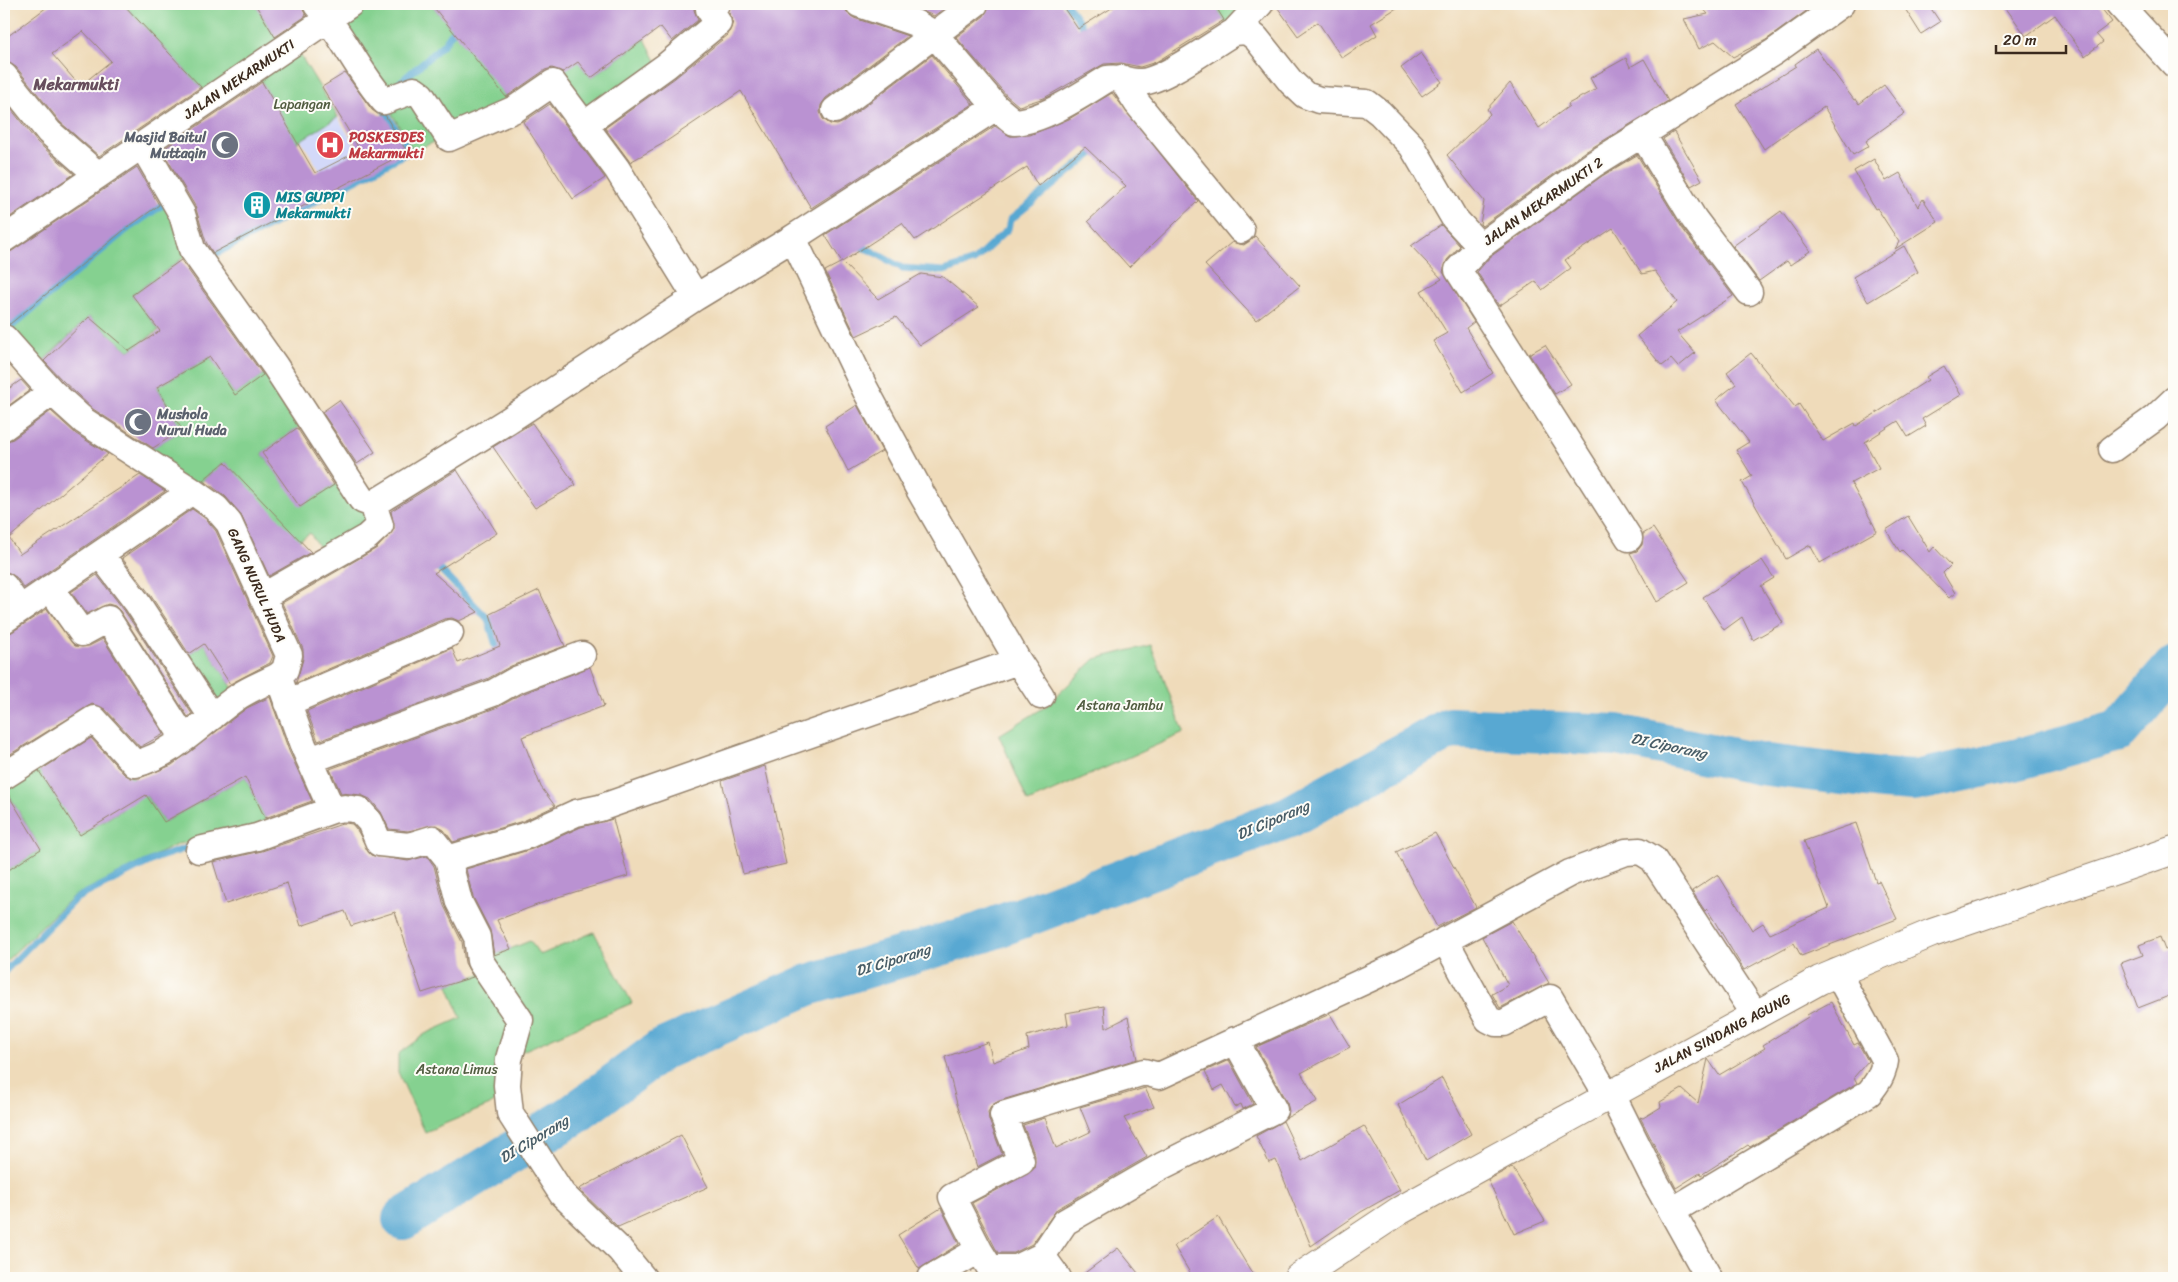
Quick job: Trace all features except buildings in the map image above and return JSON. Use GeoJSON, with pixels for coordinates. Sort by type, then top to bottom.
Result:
{"type":"FeatureCollection","features":[{"type":"Feature","properties":{"kind":"main road","name":"JALAN SINDANG AGUNG"},"geometry":{"type":"LineString","coordinates":[[1298,1278],[1398,1211],[1609,1094],[1838,972],[1932,933],[2174,850]]}},
{"type":"Feature","properties":{"kind":"street","name":"JALAN MEKARMUKTI"},"geometry":{"type":"LineString","coordinates":[[4,239],[142,146],[322,11],[350,4]]}},
{"type":"Feature","properties":{"kind":"street"},"geometry":{"type":"LineString","coordinates":[[584,124],[666,66],[718,23],[710,8],[716,4]]}},
{"type":"Feature","properties":{"kind":"street"},"geometry":{"type":"LineString","coordinates":[[859,4],[914,23],[934,34],[996,107],[1014,122],[1026,121],[1107,79],[1121,78],[1143,82],[1165,74],[1234,32],[1260,4]]}},
{"type":"Feature","properties":{"kind":"street","name":"JALAN MEKARMUKTI 2"},"geometry":{"type":"LineString","coordinates":[[1234,32],[1247,31],[1256,38],[1291,82],[1305,95],[1319,100],[1367,103],[1380,114],[1412,146],[1454,218],[1480,246],[1594,164],[1774,52],[1842,4]]}},
{"type":"Feature","properties":{"kind":"street"},"geometry":{"type":"LineString","coordinates":[[2120,4],[2174,64]]}},
{"type":"Feature","properties":{"kind":"street"},"geometry":{"type":"LineString","coordinates":[[835,110],[934,34],[959,8]]}},
{"type":"Feature","properties":{"kind":"street"},"geometry":{"type":"LineString","coordinates":[[322,11],[337,28],[370,85],[384,101],[414,90],[421,95],[450,138],[515,109],[553,83],[617,169],[696,297]]}},
{"type":"Feature","properties":{"kind":"street"},"geometry":{"type":"LineString","coordinates":[[4,76],[49,132],[98,175]]}},
{"type":"Feature","properties":{"kind":"street"},"geometry":{"type":"LineString","coordinates":[[1121,78],[1137,103],[1241,230]]}},
{"type":"Feature","properties":{"kind":"street"},"geometry":{"type":"LineString","coordinates":[[373,504],[509,420],[696,297],[793,238],[996,107]]}},
{"type":"Feature","properties":{"kind":"street"},"geometry":{"type":"LineString","coordinates":[[1642,134],[1694,220],[1749,292]]}},
{"type":"Feature","properties":{"kind":"street"},"geometry":{"type":"LineString","coordinates":[[142,146],[182,214],[192,249],[275,366],[362,500],[373,504]]}},
{"type":"Feature","properties":{"kind":"street"},"geometry":{"type":"LineString","coordinates":[[793,238],[865,388],[920,491],[1018,661],[1041,696]]}},
{"type":"Feature","properties":{"kind":"street"},"geometry":{"type":"LineString","coordinates":[[1480,246],[1458,270],[1629,538]]}},
{"type":"Feature","properties":{"kind":"street","name":"GANG NURUL HUDA"},"geometry":{"type":"LineString","coordinates":[[4,338],[52,392],[84,421],[192,491],[216,508],[229,523],[289,655],[285,670],[278,676]]}},
{"type":"Feature","properties":{"kind":"street"},"geometry":{"type":"LineString","coordinates":[[4,426],[52,392]]}},
{"type":"Feature","properties":{"kind":"street"},"geometry":{"type":"LineString","coordinates":[[2112,448],[2155,418],[2174,400]]}},
{"type":"Feature","properties":{"kind":"street"},"geometry":{"type":"LineString","coordinates":[[4,586],[12,614],[192,491]]}},
{"type":"Feature","properties":{"kind":"street"},"geometry":{"type":"LineString","coordinates":[[262,597],[367,537],[380,524],[373,504]]}},
{"type":"Feature","properties":{"kind":"street"},"geometry":{"type":"LineString","coordinates":[[100,554],[136,602],[212,717]]}},
{"type":"Feature","properties":{"kind":"street"},"geometry":{"type":"LineString","coordinates":[[50,588],[82,633],[108,619],[184,738]]}},
{"type":"Feature","properties":{"kind":"street"},"geometry":{"type":"LineString","coordinates":[[287,702],[450,633]]}},
{"type":"Feature","properties":{"kind":"street"},"geometry":{"type":"LineString","coordinates":[[310,760],[493,693],[516,680],[582,655]]}},
{"type":"Feature","properties":{"kind":"street"},"geometry":{"type":"LineString","coordinates":[[448,859],[528,835],[576,813],[600,808],[1018,661]]}},
{"type":"Feature","properties":{"kind":"street"},"geometry":{"type":"LineString","coordinates":[[4,776],[94,719],[135,764],[157,757],[240,695],[278,676],[310,760],[332,810]]}},
{"type":"Feature","properties":{"kind":"street"},"geometry":{"type":"LineString","coordinates":[[199,850],[257,838],[332,810],[345,808],[359,810],[370,822],[379,843],[409,846],[432,839],[448,859],[459,902],[477,937],[480,961],[520,1020],[509,1059],[506,1086],[510,1114],[562,1194],[620,1250],[643,1278]]}},
{"type":"Feature","properties":{"kind":"street"},"geometry":{"type":"LineString","coordinates":[[1235,1040],[1274,1110],[1162,1166],[1065,1222],[1042,1256],[1017,1268],[990,1268],[952,1197],[1021,1162],[1003,1115],[1144,1072],[1159,1076],[1235,1040],[1401,964],[1570,873],[1626,852],[1640,850],[1653,859],[1756,1016]]}},
{"type":"Feature","properties":{"kind":"street"},"geometry":{"type":"LineString","coordinates":[[1445,940],[1488,1019],[1496,1024],[1504,1023],[1550,998],[1609,1094],[1709,1278]]}},
{"type":"Feature","properties":{"kind":"street"},"geometry":{"type":"LineString","coordinates":[[1672,1211],[1869,1093],[1877,1083],[1883,1074],[1885,1061],[1838,972]]}},
{"type":"Feature","properties":{"kind":"street"},"geometry":{"type":"LineString","coordinates":[[931,1278],[979,1250]]}},
{"type":"Feature","properties":{"kind":"street"},"geometry":{"type":"LineString","coordinates":[[1042,1256],[1058,1278]]}},
{"type":"Feature","properties":{"kind":"shaded area","name":"POSKESDES Mekarmukti"},"geometry":{"type":"Polygon","coordinates":[[[338,117],[358,151],[320,171],[301,140],[338,117]]]}},
{"type":"Feature","properties":{"kind":"green space"},"geometry":{"type":"Polygon","coordinates":[[[123,4],[255,4],[280,44],[206,93],[123,4]]]}},
{"type":"Feature","properties":{"kind":"green space"},"geometry":{"type":"Polygon","coordinates":[[[363,4],[431,4],[490,75],[516,111],[445,136],[414,152],[338,20],[363,4]]]}},
{"type":"Feature","properties":{"kind":"green space"},"geometry":{"type":"Polygon","coordinates":[[[1214,4],[1254,4],[1229,29],[1214,4]]]}},
{"type":"Feature","properties":{"kind":"green space"},"geometry":{"type":"Polygon","coordinates":[[[555,32],[591,78],[645,39],[659,67],[584,121],[529,43],[555,32]]]}},
{"type":"Feature","properties":{"kind":"green space","name":"Lapangan"},"geometry":{"type":"Polygon","coordinates":[[[299,53],[338,117],[296,143],[259,77],[299,53]]]}},
{"type":"Feature","properties":{"kind":"green space"},"geometry":{"type":"Polygon","coordinates":[[[169,202],[190,253],[132,295],[159,330],[129,351],[89,317],[39,365],[8,330],[127,233],[169,202]]]}},
{"type":"Feature","properties":{"kind":"green space"},"geometry":{"type":"Polygon","coordinates":[[[210,357],[235,395],[272,368],[306,422],[262,453],[301,506],[344,479],[379,524],[324,556],[310,533],[284,550],[275,539],[249,554],[241,538],[272,517],[225,462],[196,486],[144,453],[182,430],[157,387],[210,357]]]}},
{"type":"Feature","properties":{"kind":"green space"},"geometry":{"type":"Polygon","coordinates":[[[204,644],[236,693],[210,711],[178,661],[204,644]]]}},
{"type":"Feature","properties":{"kind":"green space","name":"Astana Jambu"},"geometry":{"type":"Polygon","coordinates":[[[1151,645],[1184,733],[1028,802],[999,735],[1045,707],[1095,659],[1151,645]]]}},
{"type":"Feature","properties":{"kind":"green space"},"geometry":{"type":"Polygon","coordinates":[[[35,764],[81,835],[123,809],[111,788],[132,775],[164,822],[245,777],[269,826],[178,844],[72,897],[4,963],[4,873],[41,849],[4,787],[35,764]]]}},
{"type":"Feature","properties":{"kind":"green space","name":"Astana Limus"},"geometry":{"type":"Polygon","coordinates":[[[594,932],[632,1003],[518,1053],[487,958],[530,941],[540,955],[594,932]]]}},
{"type":"Feature","properties":{"kind":"green space","name":"Astana Limus"},"geometry":{"type":"Polygon","coordinates":[[[481,974],[515,1020],[501,1094],[490,1105],[425,1132],[398,1072],[398,1054],[425,1034],[461,1018],[448,985],[481,974]]]}},
{"type":"Feature","properties":{"kind":"waterway"},"geometry":{"type":"LineString","coordinates":[[1067,4],[1087,33]]}},
{"type":"Feature","properties":{"kind":"waterway"},"geometry":{"type":"LineString","coordinates":[[396,86],[444,44],[457,25]]}},
{"type":"Feature","properties":{"kind":"waterway"},"geometry":{"type":"LineString","coordinates":[[207,252],[210,257],[409,152],[382,106]]}},
{"type":"Feature","properties":{"kind":"waterway"},"geometry":{"type":"LineString","coordinates":[[856,245],[872,251],[902,268],[944,271],[974,261],[1008,229],[1010,220],[1098,149]]}},
{"type":"Feature","properties":{"kind":"waterway"},"geometry":{"type":"LineString","coordinates":[[5,332],[126,230],[168,201]]}},
{"type":"Feature","properties":{"kind":"waterway"},"geometry":{"type":"LineString","coordinates":[[434,563],[488,619],[499,656]]}},
{"type":"Feature","properties":{"kind":"waterway","name":"DI Ciporang"},"geometry":{"type":"LineString","coordinates":[[403,1219],[573,1115],[661,1050],[808,985],[981,933],[1289,817],[1450,728],[1617,735],[1759,764],[1882,779],[1914,781],[2019,759],[2119,731],[2174,667]]}},
{"type":"Feature","properties":{"kind":"waterway"},"geometry":{"type":"LineString","coordinates":[[4,972],[75,899],[157,858],[196,845]]}},
{"type":"Feature","properties":{"kind":"place","name":"Masjid Baitul Muttaqin"},"geometry":{"type":"Point","coordinates":[225,145]}},
{"type":"Feature","properties":{"kind":"place","name":"POSKESDES Mekarmukti"},"geometry":{"type":"Point","coordinates":[330,145]}},
{"type":"Feature","properties":{"kind":"place","name":"MIS GUPPI Mekarmukti"},"geometry":{"type":"Point","coordinates":[257,205]}},
{"type":"Feature","properties":{"kind":"place","name":"Mushola Nurul Huda"},"geometry":{"type":"Point","coordinates":[138,422]}},
{"type":"Feature","properties":{"kind":"district","name":"Mekarmukti"},"geometry":{"type":"Point","coordinates":[76,84]}}]}
